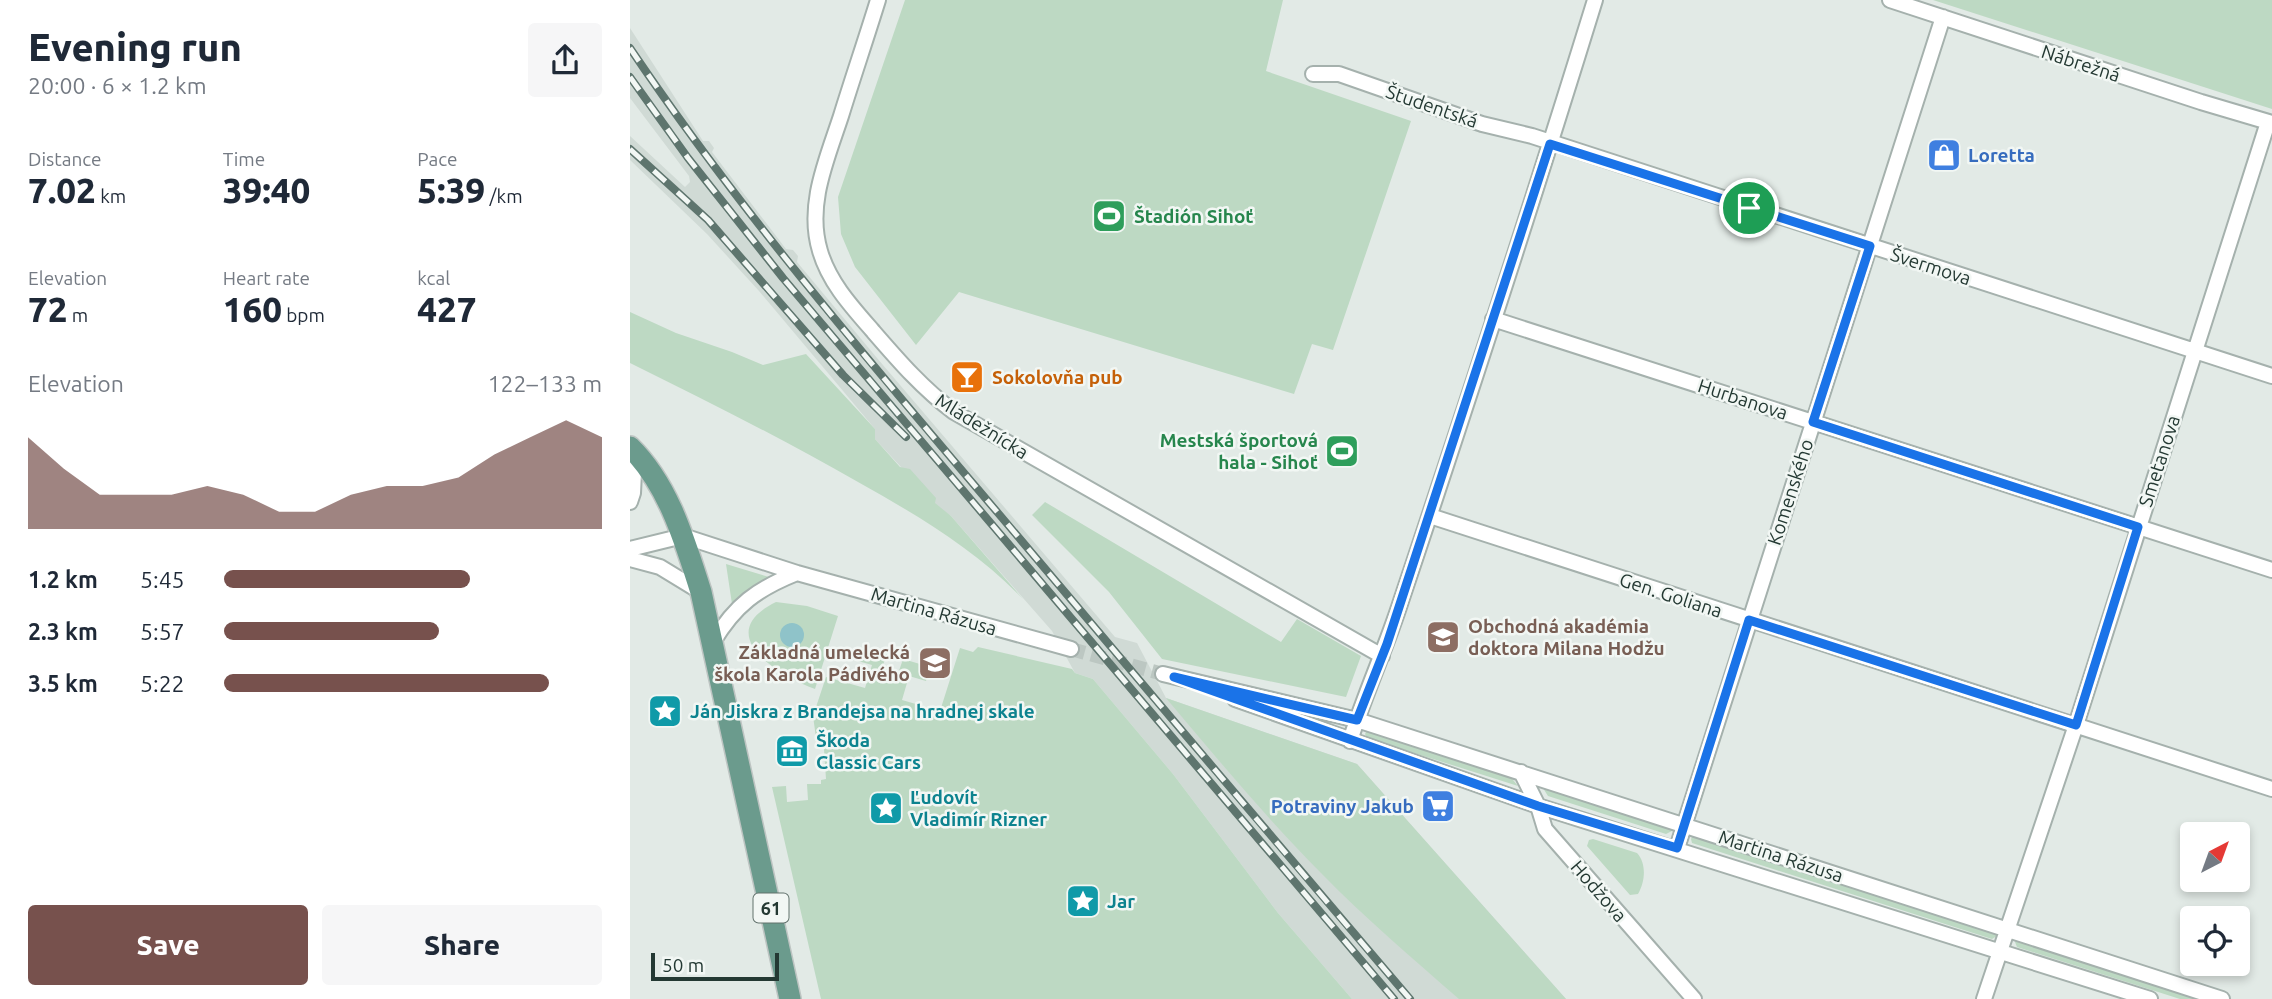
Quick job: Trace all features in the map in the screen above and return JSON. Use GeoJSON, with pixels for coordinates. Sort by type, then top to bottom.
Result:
{"type":"FeatureCollection","features":[{"type":"Feature","properties":{"kind":"main road","name":"61"},"geometry":{"type":"LineString","coordinates":[[632,450],[659,484],[683,536],[701,592],[790,999]]}},
{"type":"Feature","properties":{"kind":"street","name":"Mládežnícka"},"geometry":{"type":"LineString","coordinates":[[878,0],[821,178],[816,203],[815,230],[819,248],[832,280],[845,298],[916,382],[954,412],[1382,656]]}},
{"type":"Feature","properties":{"kind":"street"},"geometry":{"type":"LineString","coordinates":[[1350,741],[1430,516],[1595,0]]}},
{"type":"Feature","properties":{"kind":"street","name":"Nábrežná"},"geometry":{"type":"LineString","coordinates":[[1890,0],[2270,123]]}},
{"type":"Feature","properties":{"kind":"street","name":"Komenského"},"geometry":{"type":"LineString","coordinates":[[1677,848],[1943,17]]}},
{"type":"Feature","properties":{"kind":"street","name":"Študentská"},"geometry":{"type":"LineString","coordinates":[[1313,74],[1339,74],[1482,124],[1504,128],[1550,144]]}},
{"type":"Feature","properties":{"kind":"street","name":"Smetanova"},"geometry":{"type":"LineString","coordinates":[[1984,999],[2076,725],[2270,123]]}},
{"type":"Feature","properties":{"kind":"street","name":"Švermova"},"geometry":{"type":"LineString","coordinates":[[1550,144],[2272,376]]}},
{"type":"Feature","properties":{"kind":"street","name":"Hurbanova"},"geometry":{"type":"LineString","coordinates":[[1493,318],[2272,570]]}},
{"type":"Feature","properties":{"kind":"street"},"geometry":{"type":"LineString","coordinates":[[630,502],[633,493],[632,450]]}},
{"type":"Feature","properties":{"kind":"street","name":"Gen. Goliana"},"geometry":{"type":"LineString","coordinates":[[1430,516],[2272,789]]}},
{"type":"Feature","properties":{"kind":"street"},"geometry":{"type":"LineString","coordinates":[[630,549],[683,536]]}},
{"type":"Feature","properties":{"kind":"street","name":"Martina Rázusa"},"geometry":{"type":"LineString","coordinates":[[683,536],[797,573],[1071,649]]}},
{"type":"Feature","properties":{"kind":"street"},"geometry":{"type":"LineString","coordinates":[[630,559],[660,567],[701,592]]}},
{"type":"Feature","properties":{"kind":"street"},"geometry":{"type":"LineString","coordinates":[[713,642],[726,621],[746,600],[771,583],[797,573]]}},
{"type":"Feature","properties":{"kind":"street","name":"Martina Rázusa"},"geometry":{"type":"LineString","coordinates":[[2150,999],[1538,806],[1169,675],[1357,720],[2222,999]]}},
{"type":"Feature","properties":{"kind":"street","name":"Hodžova"},"geometry":{"type":"LineString","coordinates":[[1521,772],[1538,806],[1545,829],[1694,999]]}},
{"type":"Feature","properties":{"kind":"shaded area"},"geometry":{"type":"Polygon","coordinates":[[[630,28],[703,141],[709,141],[714,148],[712,152],[786,249],[793,250],[798,256],[797,262],[1115,637],[1137,643],[1166,698],[1357,764],[1566,999],[1352,999],[1278,913],[1173,774],[1093,679],[1075,673],[1052,631],[951,516],[939,508],[875,439],[875,429],[759,291],[707,234],[630,160],[630,136],[685,187],[690,182],[689,176],[630,98],[630,28]]]}},
{"type":"Feature","properties":{"kind":"green space","name":"Štadión Sihoť"},"geometry":{"type":"Polygon","coordinates":[[[905,0],[1283,0],[1266,71],[1411,121],[1333,350],[1312,344],[1294,394],[959,292],[916,345],[855,267],[841,234],[838,197],[905,0]]]}},
{"type":"Feature","properties":{"kind":"green space"},"geometry":{"type":"Polygon","coordinates":[[[1933,0],[2272,0],[2272,109],[1933,0]]]}},
{"type":"Feature","properties":{"kind":"green space"},"geometry":{"type":"Polygon","coordinates":[[[630,312],[676,333],[763,365],[806,354],[875,429],[875,439],[900,467],[910,469],[936,498],[935,503],[951,516],[1023,599],[966,549],[902,507],[773,435],[630,363],[630,312]]]}},
{"type":"Feature","properties":{"kind":"green space"},"geometry":{"type":"Polygon","coordinates":[[[1045,502],[1281,642],[1297,619],[1361,656],[1346,697],[1162,659],[1109,592],[1032,515],[1045,502]]]}},
{"type":"Feature","properties":{"kind":"green space"},"geometry":{"type":"Polygon","coordinates":[[[726,564],[769,577],[768,580],[749,590],[732,604],[726,564]]]}},
{"type":"Feature","properties":{"kind":"green space"},"geometry":{"type":"Polygon","coordinates":[[[776,602],[807,606],[838,616],[815,689],[769,664],[750,640],[749,627],[757,614],[776,602]]]}},
{"type":"Feature","properties":{"kind":"green space"},"geometry":{"type":"Polygon","coordinates":[[[862,647],[887,654],[882,668],[898,674],[903,659],[930,667],[926,681],[909,676],[902,700],[940,711],[960,648],[973,652],[978,647],[1072,669],[1075,673],[1093,679],[1173,774],[1278,913],[1352,999],[821,999],[772,787],[786,786],[787,802],[808,800],[807,784],[821,784],[821,780],[826,779],[824,749],[817,745],[813,716],[826,677],[865,688],[872,665],[858,661],[862,647]]]}},
{"type":"Feature","properties":{"kind":"green space"},"geometry":{"type":"Polygon","coordinates":[[[1166,698],[1357,764],[1566,999],[1459,999],[1372,922],[1301,852],[1166,698]]]}},
{"type":"Feature","properties":{"kind":"green space"},"geometry":{"type":"Polygon","coordinates":[[[1367,730],[1509,775],[1518,786],[1367,738],[1367,730]]]}},
{"type":"Feature","properties":{"kind":"green space"},"geometry":{"type":"Polygon","coordinates":[[[1541,785],[1672,831],[1666,834],[1548,796],[1541,785]]]}},
{"type":"Feature","properties":{"kind":"green space"},"geometry":{"type":"Polygon","coordinates":[[[1693,835],[1997,933],[1997,936],[1992,939],[1692,843],[1693,835]]]}},
{"type":"Feature","properties":{"kind":"green space"},"geometry":{"type":"Polygon","coordinates":[[[1589,840],[1637,853],[1644,873],[1638,894],[1630,895],[1587,846],[1589,840]]]}},
{"type":"Feature","properties":{"kind":"green space"},"geometry":{"type":"Polygon","coordinates":[[[2018,938],[2211,999],[2180,999],[2017,947],[2015,942],[2018,938]]]}},
{"type":"Feature","properties":{"kind":"water"},"geometry":{"type":"Polygon","coordinates":[[[792,623],[800,627],[804,635],[800,643],[792,647],[784,643],[780,635],[784,627],[792,623]]]}},
{"type":"Feature","properties":{"kind":"tunnel"},"geometry":{"type":"LineString","coordinates":[[1071,649],[1163,674]]}},
{"type":"Feature","properties":{"kind":"railway"},"geometry":{"type":"LineString","coordinates":[[630,48],[716,169],[855,343],[1410,999]]}},
{"type":"Feature","properties":{"kind":"railway"},"geometry":{"type":"LineString","coordinates":[[630,77],[688,158],[783,278],[1394,999]]}},
{"type":"Feature","properties":{"kind":"railway"},"geometry":{"type":"LineString","coordinates":[[630,149],[708,220],[843,375],[906,437]]}},
{"type":"Feature","properties":{"kind":"place","name":"Loretta"},"geometry":{"type":"Point","coordinates":[1944,155]}},
{"type":"Feature","properties":{"kind":"place","name":"Štadión Sihoť"},"geometry":{"type":"Point","coordinates":[1109,216]}},
{"type":"Feature","properties":{"kind":"place","name":"Sokolovňa pub"},"geometry":{"type":"Point","coordinates":[967,377]}},
{"type":"Feature","properties":{"kind":"place","name":"Mestská športová hala - Sihoť"},"geometry":{"type":"Point","coordinates":[1342,451]}},
{"type":"Feature","properties":{"kind":"place","name":"Obchodná akadémia doktora Milana Hodžu"},"geometry":{"type":"Point","coordinates":[1443,637]}},
{"type":"Feature","properties":{"kind":"place","name":"Základná umelecká škola Karola Pádivého"},"geometry":{"type":"Point","coordinates":[935,663]}},
{"type":"Feature","properties":{"kind":"place","name":"Ján Jiskra z Brandejsa na hradnej skale"},"geometry":{"type":"Point","coordinates":[665,711]}},
{"type":"Feature","properties":{"kind":"place","name":"Škoda Classic Cars"},"geometry":{"type":"Point","coordinates":[792,751]}},
{"type":"Feature","properties":{"kind":"place","name":"Potraviny Jakub"},"geometry":{"type":"Point","coordinates":[1438,806]}},
{"type":"Feature","properties":{"kind":"place","name":"Ľudovít Vladimír Rizner"},"geometry":{"type":"Point","coordinates":[886,808]}},
{"type":"Feature","properties":{"kind":"place","name":"Jar"},"geometry":{"type":"Point","coordinates":[1083,901]}},
{"type":"Feature","properties":{"kind":"route"},"geometry":{"type":"LineString","coordinates":[[1550,144],[1749,208],[1870,246],[1813,422],[2138,527],[2076,725],[1749,620],[1677,848],[1538,806],[1174,677],[1357,720],[1387,644],[1430,516],[1550,144]]}}]}
